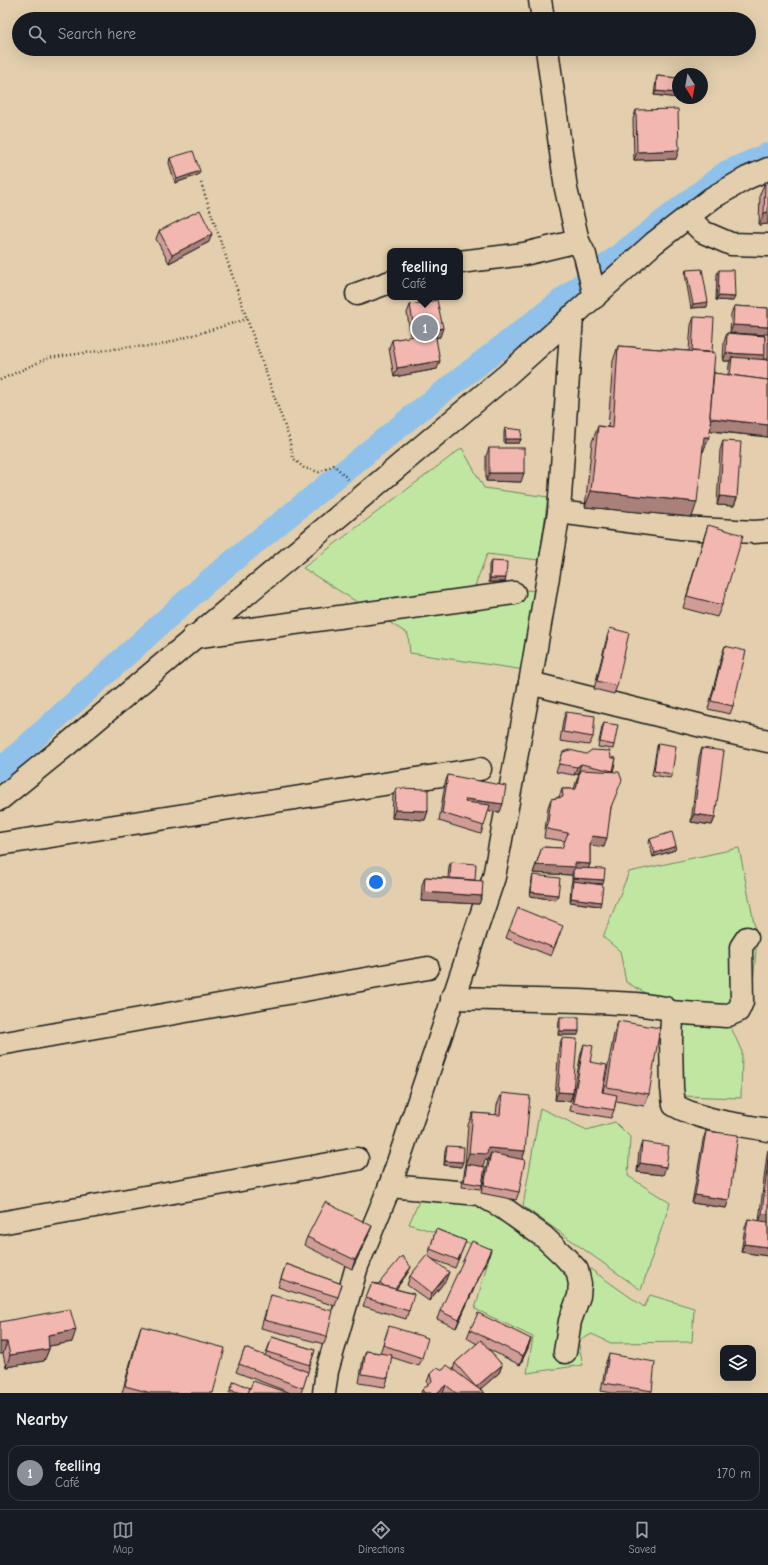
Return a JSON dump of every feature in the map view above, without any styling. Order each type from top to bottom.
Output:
[{"type":"street","points":[[540,0],[542,12]]},
{"type":"street","points":[[548,56],[566,189],[593,291]]},
{"type":"street","points":[[0,799],[75,738],[193,637],[494,385],[572,316],[593,291],[712,198],[747,178],[768,170]]},
{"type":"street","points":[[688,217],[703,232],[731,244],[768,245]]},
{"type":"street","points":[[463,262],[582,248]]},
{"type":"street","points":[[357,294],[387,283]]},
{"type":"street","points":[[324,1393],[327,1371],[357,1266],[390,1186],[452,998],[494,877],[530,683],[559,512],[572,316]]},
{"type":"street","points":[[559,512],[681,528],[754,532],[768,531]]},
{"type":"street","points":[[193,637],[514,593]]},
{"type":"street","points":[[530,683],[768,741]]},
{"type":"street","points":[[0,844],[480,769]]},
{"type":"street","points":[[670,1012],[726,1016],[738,1011],[742,1002],[741,947],[747,938]]},
{"type":"street","points":[[0,1044],[428,968]]},
{"type":"street","points":[[452,998],[580,1001],[636,1004],[665,1008],[670,1012],[672,1018],[672,1100],[674,1105],[685,1111],[703,1116],[768,1130]]},
{"type":"street","points":[[0,1222],[357,1160]]},
{"type":"street","points":[[390,1186],[479,1194],[499,1205],[544,1237],[563,1255],[577,1270],[580,1284],[579,1296],[570,1321],[565,1352]]},
{"type":"path","points":[[201,183],[289,438],[293,458],[304,468],[319,472],[334,465],[352,483]]},
{"type":"path","points":[[0,380],[48,358],[128,347],[157,346],[247,319]]},
{"type":"green space","points":[[462,448],[484,488],[548,497],[539,560],[487,554],[475,586],[538,591],[525,670],[410,653],[408,634],[303,568]]},
{"type":"green space","points":[[739,848],[757,938],[751,1008],[730,1025],[742,1052],[741,1098],[682,1096],[679,1012],[626,982],[620,951],[603,937],[629,872]]},
{"type":"green space","points":[[540,1108],[587,1130],[615,1122],[630,1137],[628,1176],[670,1203],[641,1290],[523,1206]]},
{"type":"green space","points":[[424,1190],[514,1215],[644,1307],[650,1295],[694,1308],[692,1342],[611,1343],[592,1334],[578,1341],[583,1365],[527,1373],[533,1337],[475,1309],[491,1250],[409,1224]]},
{"type":"building","points":[[657,76],[672,77],[672,92],[656,91]]},
{"type":"building","points":[[678,109],[679,150],[637,152],[636,110]]},
{"type":"building","points":[[193,151],[200,171],[177,179],[170,158]]},
{"type":"building","points":[[765,182],[768,182],[768,212],[764,213]]},
{"type":"building","points":[[200,210],[212,234],[172,255],[159,231]]},
{"type":"building","points":[[702,269],[708,302],[693,304],[686,270]]},
{"type":"building","points":[[719,270],[734,270],[735,297],[718,296]]},
{"type":"building","points":[[437,300],[443,328],[415,334],[410,305]]},
{"type":"building","points":[[734,306],[768,308],[768,327],[733,325]]},
{"type":"building","points":[[694,317],[714,318],[712,352],[692,351]]},
{"type":"building","points":[[435,332],[440,361],[397,368],[392,340]]},
{"type":"building","points":[[727,333],[765,336],[765,355],[726,353]]},
{"type":"building","points":[[764,334],[768,334],[768,359],[763,359],[765,355]]},
{"type":"building","points":[[618,346],[715,353],[710,415],[711,426],[709,437],[704,437],[697,502],[591,491],[598,426],[613,428]]},
{"type":"building","points":[[732,357],[768,360],[768,380],[730,375]]},
{"type":"building","points":[[714,373],[768,380],[768,425],[711,418]]},
{"type":"building","points":[[505,428],[522,430],[521,439],[506,439]]},
{"type":"building","points":[[723,441],[741,442],[737,498],[720,496]]},
{"type":"building","points":[[489,448],[524,448],[524,473],[489,473]]},
{"type":"building","points":[[708,525],[743,535],[722,605],[687,596]]},
{"type":"building","points":[[491,561],[507,562],[506,578],[490,578]]},
{"type":"building","points":[[610,628],[629,633],[617,686],[597,681]]},
{"type":"building","points":[[725,646],[746,651],[733,706],[711,701]]},
{"type":"building","points":[[566,712],[595,716],[593,737],[563,732]]},
{"type":"building","points":[[604,723],[618,725],[614,745],[600,742]]},
{"type":"building","points":[[658,743],[676,746],[672,774],[654,771]]},
{"type":"building","points":[[702,748],[724,751],[715,817],[694,814]]},
{"type":"building","points":[[570,750],[586,754],[592,750],[610,751],[611,758],[616,758],[613,771],[581,764],[577,767],[559,764],[563,752]]},
{"type":"building","points":[[580,770],[619,772],[622,780],[611,807],[607,838],[592,836],[590,845],[590,864],[575,863],[575,867],[536,865],[542,847],[562,848],[568,833],[547,829],[551,799],[563,797],[562,789],[576,789]]},
{"type":"building","points":[[448,775],[506,786],[503,804],[466,799],[465,802],[490,805],[484,826],[442,813]]},
{"type":"building","points":[[396,788],[428,789],[428,811],[395,810]]},
{"type":"building","points":[[672,832],[676,846],[655,853],[650,839]]},
{"type":"building","points":[[451,862],[476,864],[475,880],[450,878]]},
{"type":"building","points":[[575,868],[605,869],[604,880],[573,878],[573,871]]},
{"type":"building","points":[[533,875],[560,878],[558,895],[531,892]]},
{"type":"building","points":[[425,877],[483,881],[482,896],[424,892]]},
{"type":"building","points":[[573,881],[603,885],[601,902],[571,898]]},
{"type":"building","points":[[518,908],[563,926],[554,948],[509,930]]},
{"type":"building","points":[[560,1017],[579,1017],[579,1031],[560,1031]]},
{"type":"building","points":[[618,1021],[660,1028],[649,1094],[607,1087]]},
{"type":"building","points":[[562,1038],[577,1039],[573,1093],[558,1092]]},
{"type":"building","points":[[584,1044],[593,1046],[590,1062],[607,1065],[602,1092],[617,1095],[614,1110],[573,1103]]},
{"type":"building","points":[[502,1093],[530,1096],[525,1151],[488,1148],[487,1154],[469,1153],[473,1113],[500,1115]]},
{"type":"building","points":[[706,1131],[738,1135],[729,1200],[695,1195]]},
{"type":"building","points":[[642,1142],[669,1146],[666,1167],[640,1163]]},
{"type":"building","points":[[447,1146],[464,1147],[463,1162],[445,1161]]},
{"type":"building","points":[[491,1153],[525,1160],[519,1192],[484,1185]]},
{"type":"building","points":[[768,1160],[768,1214],[762,1214]]},
{"type":"building","points":[[467,1164],[485,1167],[482,1185],[464,1182]]},
{"type":"building","points":[[325,1202],[372,1226],[355,1260],[307,1237]]},
{"type":"building","points":[[748,1219],[768,1222],[768,1247],[744,1244]]},
{"type":"building","points":[[436,1229],[466,1241],[458,1260],[430,1249]]},
{"type":"building","points":[[472,1241],[491,1249],[459,1320],[440,1311]]},
{"type":"building","points":[[427,1255],[449,1272],[432,1293],[410,1276]]},
{"type":"building","points":[[402,1256],[411,1267],[395,1289],[384,1286],[380,1282]]},
{"type":"building","points":[[286,1264],[342,1284],[338,1297],[281,1279]]},
{"type":"building","points":[[372,1283],[414,1294],[409,1311],[366,1298]]},
{"type":"building","points":[[271,1295],[333,1311],[327,1336],[264,1320]]},
{"type":"building","points":[[70,1309],[76,1330],[48,1335],[49,1349],[10,1355],[7,1342],[0,1342],[0,1322]]},
{"type":"building","points":[[478,1313],[531,1339],[523,1356],[470,1330]]},
{"type":"building","points":[[141,1326],[225,1348],[213,1393],[151,1393],[125,1386]]},
{"type":"building","points":[[389,1326],[428,1338],[422,1358],[383,1345]]},
{"type":"building","points":[[272,1337],[315,1350],[310,1365],[267,1352]]},
{"type":"building","points":[[481,1340],[502,1365],[476,1387],[455,1363]]},
{"type":"building","points":[[245,1348],[308,1372],[303,1388],[239,1364]]},
{"type":"building","points":[[366,1351],[392,1355],[388,1378],[362,1374]]},
{"type":"building","points":[[609,1354],[655,1362],[652,1391],[604,1383]]},
{"type":"building","points":[[447,1365],[485,1393],[456,1393],[446,1385],[437,1393],[425,1393],[422,1390],[432,1381],[430,1374],[437,1367],[443,1370]]},
{"type":"building","points":[[234,1381],[250,1388],[248,1393],[230,1390]]},
{"type":"building","points":[[253,1381],[288,1393],[248,1393]]},
{"type":"waterway","points":[[0,770],[208,581],[415,414],[726,172],[768,154]]},
{"type":"place","name":"feelling","points":[[425,328]]}]
